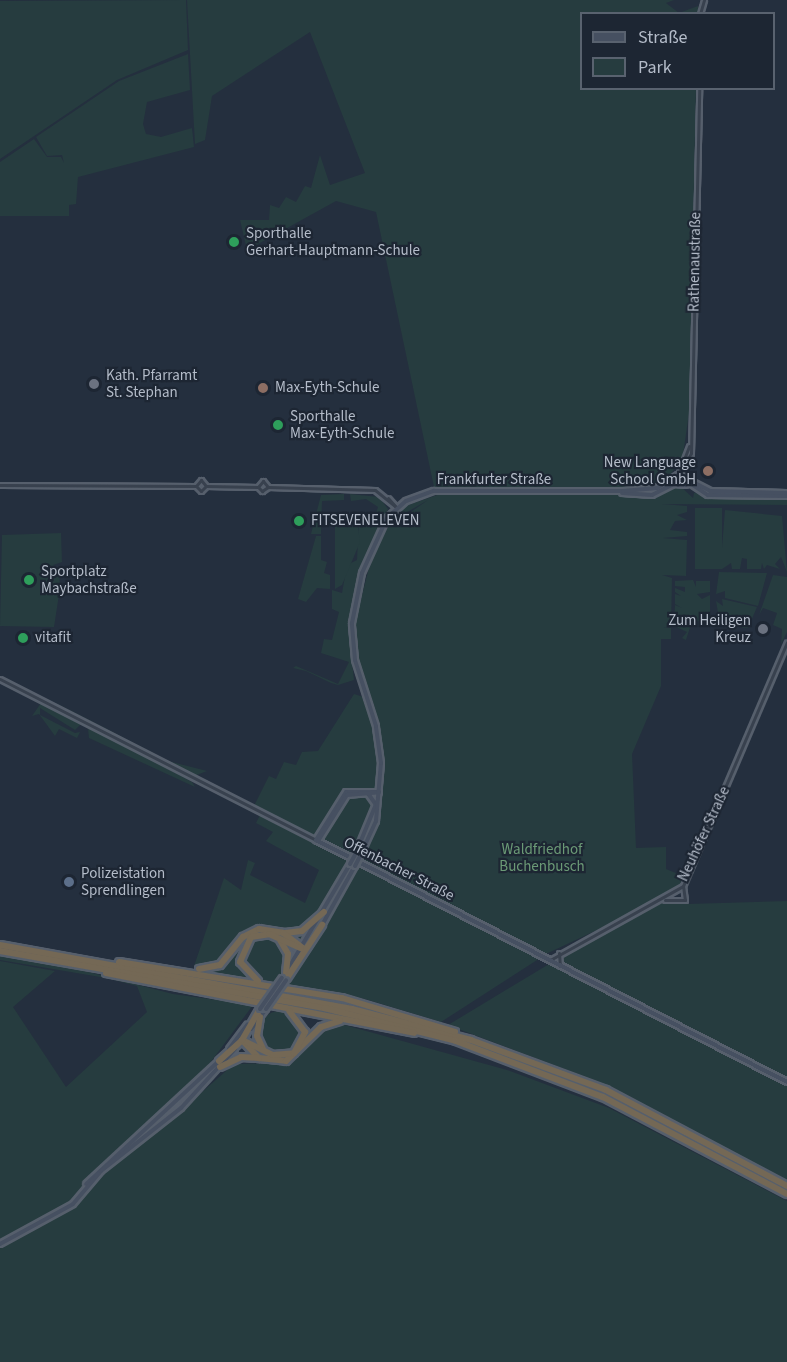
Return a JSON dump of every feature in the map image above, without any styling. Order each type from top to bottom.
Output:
[{"type":"highway","points":[[267,984],[243,969],[240,951],[258,934],[282,936],[303,931],[324,912]]},
{"type":"highway","points":[[285,977],[303,948],[322,925]]},
{"type":"highway","points":[[180,969],[218,966],[255,930],[282,936],[303,948]]},
{"type":"highway","points":[[282,936],[288,954],[285,977]]},
{"type":"highway","points":[[0,945],[352,1009],[471,1040],[606,1090],[787,1186]]},
{"type":"highway","points":[[0,951],[324,1008],[447,1039],[603,1097],[787,1194]]},
{"type":"highway","points":[[83,960],[180,969],[366,1004],[461,1034],[471,1040]]},
{"type":"highway","points":[[70,963],[277,1007],[447,1039]]},
{"type":"highway","points":[[242,1040],[263,1050],[288,1056],[304,1040],[300,1018],[277,1007]]},
{"type":"highway","points":[[261,1011],[257,1036],[263,1050]]},
{"type":"highway","points":[[220,1064],[242,1040],[261,1011]]},
{"type":"highway","points":[[220,1064],[241,1057],[289,1060],[325,1025],[363,1023]]},
{"type":"highway","points":[[242,1040],[260,1058]]},
{"type":"main road","points":[[680,476],[689,484],[711,496],[787,495]]},
{"type":"main road","name":"Frankfurter Straße","points":[[595,492],[657,488],[680,476]]},
{"type":"main road","points":[[674,484],[689,484]]},
{"type":"main road","name":"Frankfurter Straße","points":[[389,515],[406,501],[446,490],[652,495],[674,484]]},
{"type":"main road","points":[[357,856],[372,831],[381,778],[377,732],[357,670],[352,630],[362,573],[389,515]]},
{"type":"main road","points":[[316,840],[328,828],[344,798],[368,790],[381,778]]},
{"type":"main road","points":[[368,790],[376,806]]},
{"type":"main road","points":[[316,840],[343,795],[368,790],[379,792]]},
{"type":"main road","points":[[0,1244],[62,1211],[220,1064],[322,925],[357,856],[379,792]]},
{"type":"main road","points":[[328,828],[331,848]]},
{"type":"main road","name":"Offenbacher Straße","points":[[316,840],[787,1082]]},
{"type":"main road","points":[[303,948],[353,865]]},
{"type":"street","name":"Rathenaustraße","points":[[674,484],[687,468],[691,436],[699,90]]},
{"type":"street","name":"Rathenaustraße","points":[[680,476],[691,436]]},
{"type":"street","points":[[687,468],[689,484]]},
{"type":"street","points":[[196,486],[201,480],[206,486]]},
{"type":"street","points":[[258,487],[263,481],[268,487]]},
{"type":"street","points":[[0,485],[196,486],[201,490],[206,486],[258,487],[264,491],[268,487],[385,494],[397,508]]},
{"type":"street","points":[[392,501],[406,501]]},
{"type":"street","points":[[389,515],[392,501]]},
{"type":"street","name":"Neuhöfer Straße","points":[[550,960],[658,903],[683,886],[787,642]]},
{"type":"street","name":"Offenbacher Straße","points":[[0,679],[316,840]]},
{"type":"street","points":[[658,903],[686,898],[683,886]]},
{"type":"street","points":[[672,894],[673,901]]},
{"type":"street","points":[[559,954],[560,966]]},
{"type":"green space","points":[[186,0],[188,50],[117,80],[0,159],[0,1]]},
{"type":"green space","name":"Waldfriedhof Buchenbusch","points":[[187,0],[674,0],[666,3],[678,12],[580,12],[580,90],[696,90],[689,413],[683,455],[669,477],[648,486],[648,496],[679,485],[693,498],[694,493],[787,497],[787,505],[662,504],[687,506],[687,512],[677,515],[687,520],[675,521],[670,530],[687,532],[687,536],[663,538],[687,540],[686,576],[662,575],[672,578],[671,627],[663,628],[671,628],[671,639],[661,639],[661,686],[632,754],[636,848],[666,847],[666,869],[683,876],[680,884],[648,906],[548,953],[441,1022],[365,999],[257,979],[245,968],[242,947],[239,964],[251,979],[208,972],[227,961],[240,945],[216,964],[194,966],[224,878],[241,890],[248,860],[255,863],[250,875],[305,903],[319,870],[266,841],[273,832],[256,823],[262,811],[254,806],[269,776],[276,779],[284,762],[296,765],[302,752],[318,751],[354,694],[370,699],[358,666],[354,627],[374,548],[395,513],[405,516],[428,500],[402,515],[397,512],[402,507],[455,489],[434,487],[376,212],[336,201],[247,250],[240,220],[269,220],[270,205],[279,208],[286,197],[296,202],[305,186],[311,188],[320,155],[330,185],[365,173],[310,32],[212,96],[205,140],[195,144]]},
{"type":"green space","points":[[698,6],[698,12],[682,12]]},
{"type":"green space","points":[[188,54],[190,90],[147,102],[143,124],[146,134],[161,137],[192,128],[194,147],[78,177],[76,204],[69,205],[69,216],[0,216],[0,162],[34,139],[47,157],[61,157],[64,163],[62,155],[47,156],[36,137],[119,81]]},
{"type":"green space","points":[[344,494],[344,500],[322,501],[321,534],[311,534],[321,495]]},
{"type":"green space","points":[[350,494],[379,497],[388,509],[354,596],[349,634],[354,680],[338,685],[293,668],[296,666],[338,684],[349,662],[321,653],[324,639],[332,640],[339,612],[332,609],[332,590],[342,593],[347,565],[357,560],[359,518],[374,519],[378,507],[366,499],[351,501]]},
{"type":"green space","points":[[695,508],[722,508],[722,548],[725,510],[782,516],[787,572],[781,557],[775,564],[780,569],[767,565],[764,569],[762,563],[761,569],[747,569],[747,559],[742,558],[740,569],[732,569],[731,563],[722,569],[695,569]]},
{"type":"green space","points":[[335,518],[357,521],[360,542],[342,585],[335,589]]},
{"type":"green space","name":"Sportplatz Maybachstraße","points":[[61,533],[62,562],[53,565],[59,569],[60,588],[54,627],[0,626],[2,535]]},
{"type":"green space","points":[[316,536],[321,536],[321,560],[327,562],[324,573],[330,575],[330,589],[317,588],[306,602],[298,599]]},
{"type":"green space","points":[[719,572],[767,573],[758,606],[725,598],[725,591],[716,594]]},
{"type":"green space","points":[[773,575],[787,577],[787,632],[781,644],[782,629],[773,625],[777,613],[763,608],[759,615]]},
{"type":"green space","points":[[693,580],[696,587],[696,581],[710,581],[710,592],[697,594],[702,599],[710,595],[710,622],[708,626],[708,619],[701,623],[693,618],[686,640],[682,638],[687,632],[674,626],[683,623],[674,621],[675,605],[682,608],[675,604],[675,594],[681,596],[675,592],[675,588],[685,592],[685,587],[675,586],[675,581]]},
{"type":"green space","points":[[722,599],[757,607],[748,628],[742,628],[745,616],[743,620],[737,614],[733,624],[729,618],[719,618],[716,601],[723,606]]},
{"type":"green space","points":[[44,696],[168,761],[207,771],[194,776]]},
{"type":"green space","points":[[41,703],[82,723],[75,730],[40,708],[40,715],[75,733],[80,732],[77,738],[59,729],[55,736],[39,714],[32,716]]},
{"type":"green space","points":[[88,729],[95,729],[192,782],[195,787],[89,738]]},
{"type":"green space","points":[[689,897],[688,904],[787,901],[787,1180],[599,1082],[448,1025],[584,943],[664,901]]},
{"type":"green space","points":[[0,955],[81,970],[173,994],[253,1005],[193,1086],[201,1093],[234,1064],[292,1063],[319,1034],[341,1024],[507,1070],[609,1108],[787,1201],[787,1362],[0,1362],[0,961],[55,971],[13,1007],[66,1087],[147,1012],[137,986],[106,978],[0,960]]},
{"type":"green space","points":[[280,1011],[295,1017],[301,1032],[295,1047],[280,1053],[265,1047],[259,1032],[265,1017]]},
{"type":"place","name":"Sporthalle Gerhart-Hauptmann-Schule","points":[[234,242]]},
{"type":"place","name":"Kath. Pfarramt St. Stephan","points":[[94,384]]},
{"type":"place","name":"Max-Eyth-Schule","points":[[263,388]]},
{"type":"place","name":"Sporthalle Max-Eyth-Schule","points":[[278,425]]},
{"type":"place","name":"New Language School GmbH","points":[[708,471]]},
{"type":"place","name":"FITSEVENELEVEN","points":[[299,521]]},
{"type":"place","name":"Sportplatz Maybachstraße","points":[[29,580]]},
{"type":"place","name":"Zum Heiligen Kreuz","points":[[763,629]]},
{"type":"place","name":"vitafit","points":[[23,638]]},
{"type":"place","name":"Polizeistation Sprendlingen","points":[[69,882]]}]
